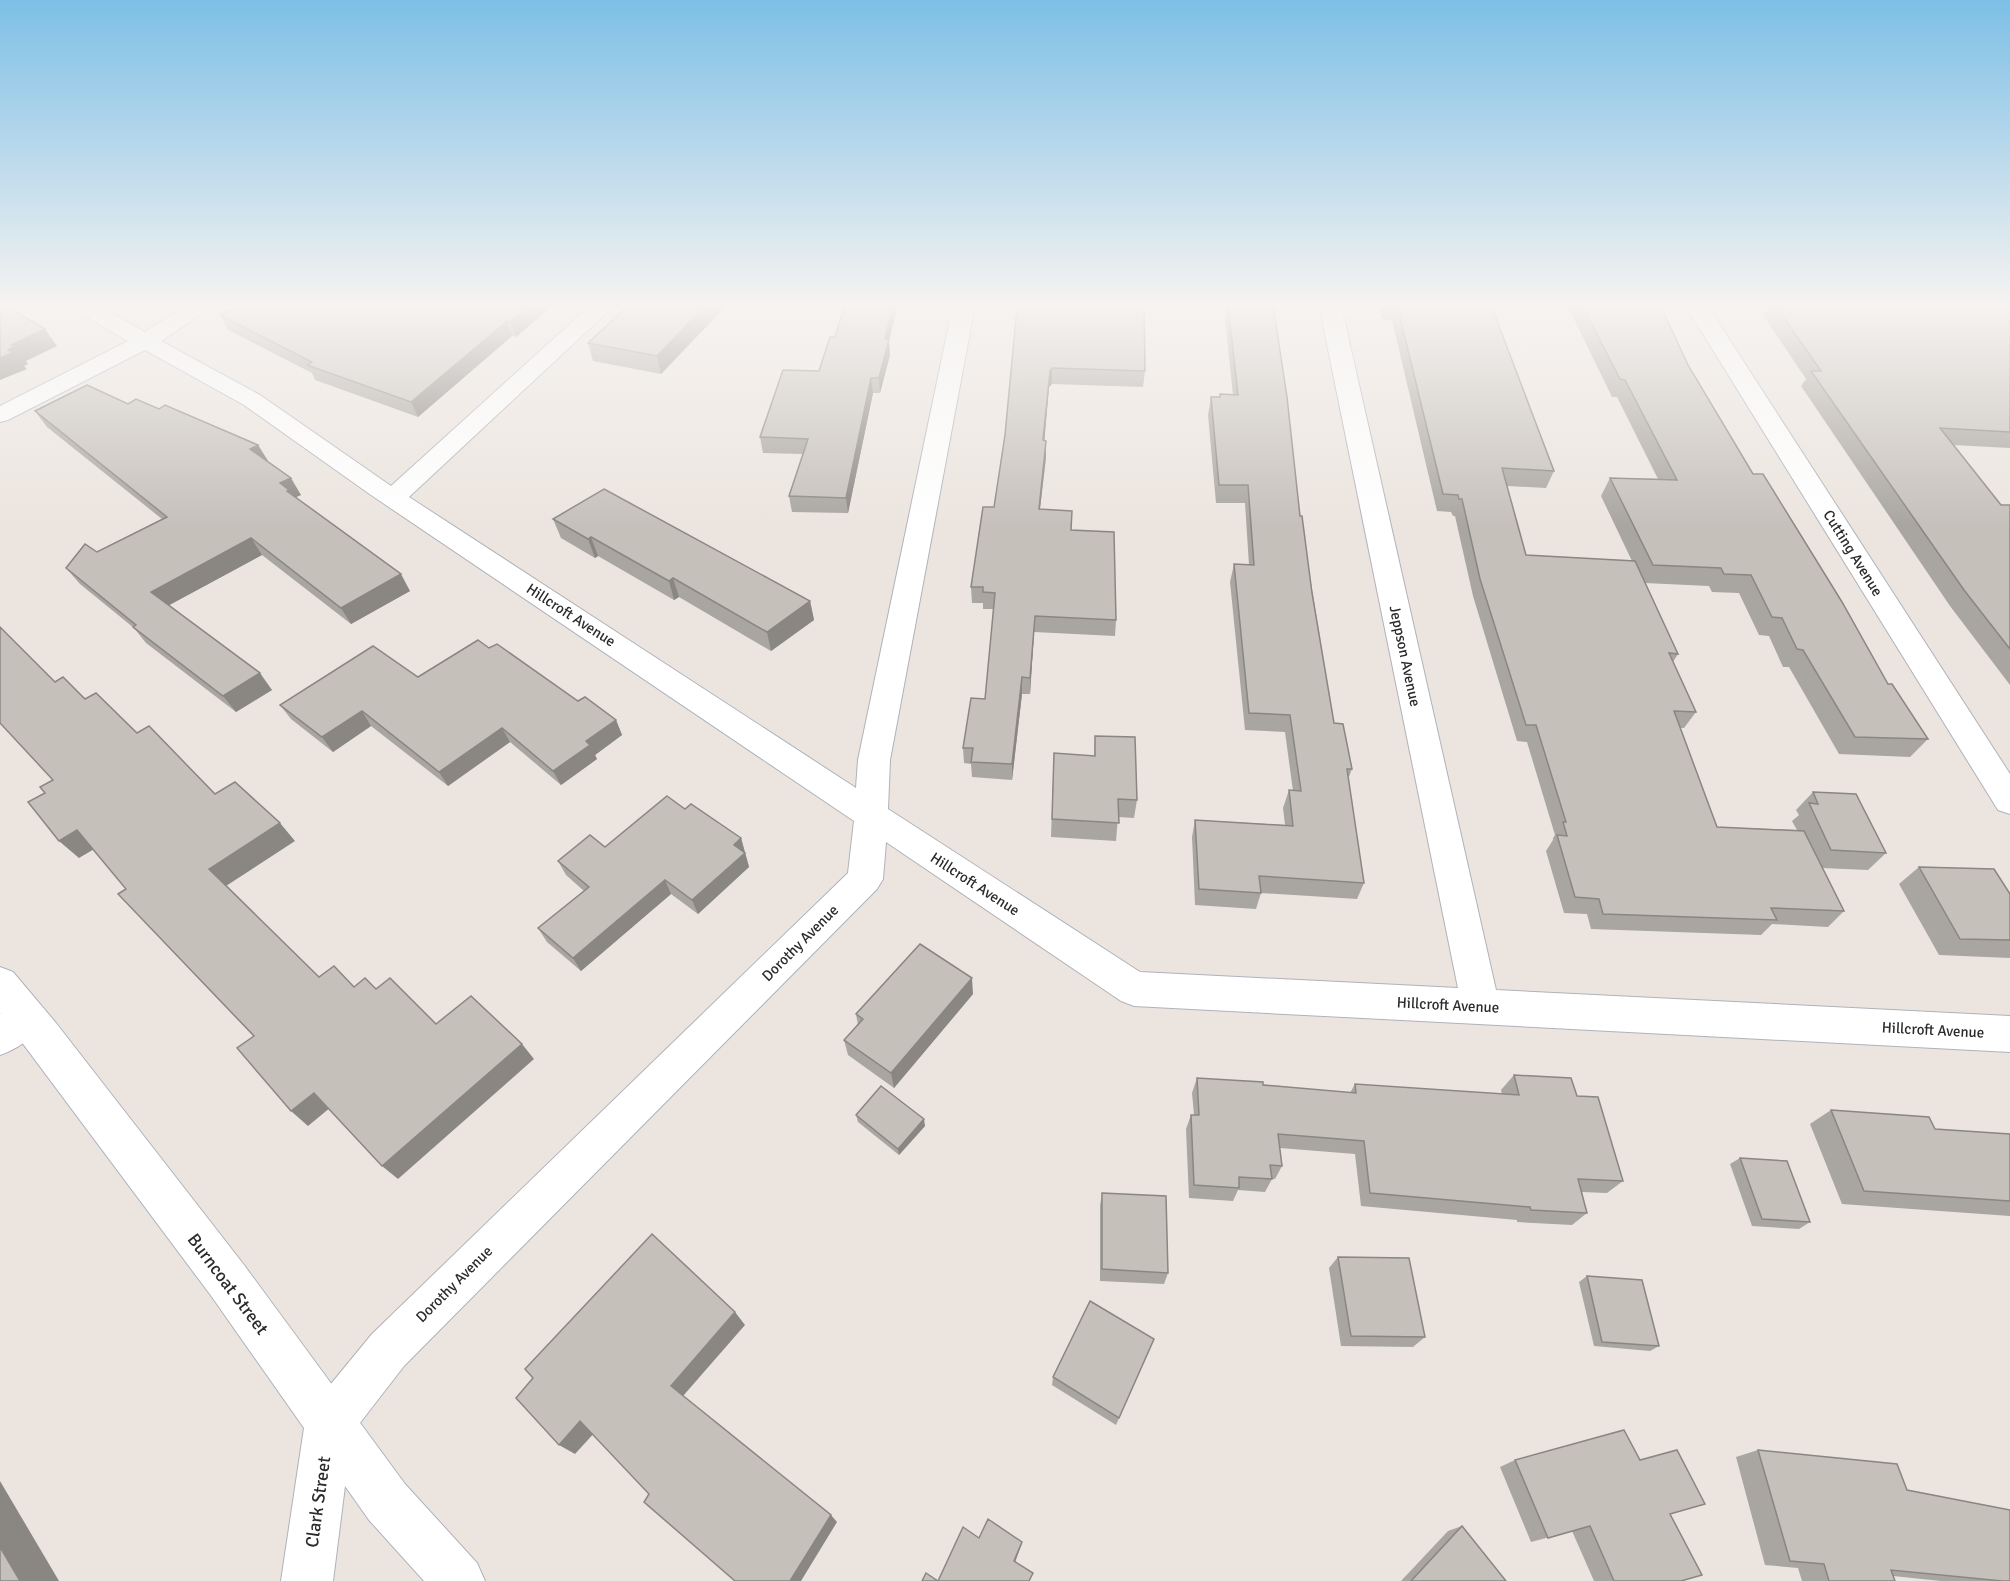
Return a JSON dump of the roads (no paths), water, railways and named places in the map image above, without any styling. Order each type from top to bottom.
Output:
[{"type":"street","points":[[0,415],[71,379]]},
{"type":"street","name":"Hillcroft Avenue","points":[[214,379],[252,400],[393,498],[723,714],[871,816],[1134,989],[2010,1034]]},
{"type":"street","points":[[393,498],[523,379]]},
{"type":"street","name":"Dorothy Avenue","points":[[329,1424],[388,1350],[864,879],[874,760],[949,379]]},
{"type":"street","name":"Jeppson Avenue","points":[[1346,379],[1481,1007]]},
{"type":"street","name":"Cutting Avenue","points":[[1743,379],[2010,801]]},
{"type":"street","name":"Burncoat Street","points":[[9,1013],[228,1281],[387,1502],[459,1581]]},
{"type":"street","name":"Clark Street","points":[[307,1581],[329,1424]]}]
